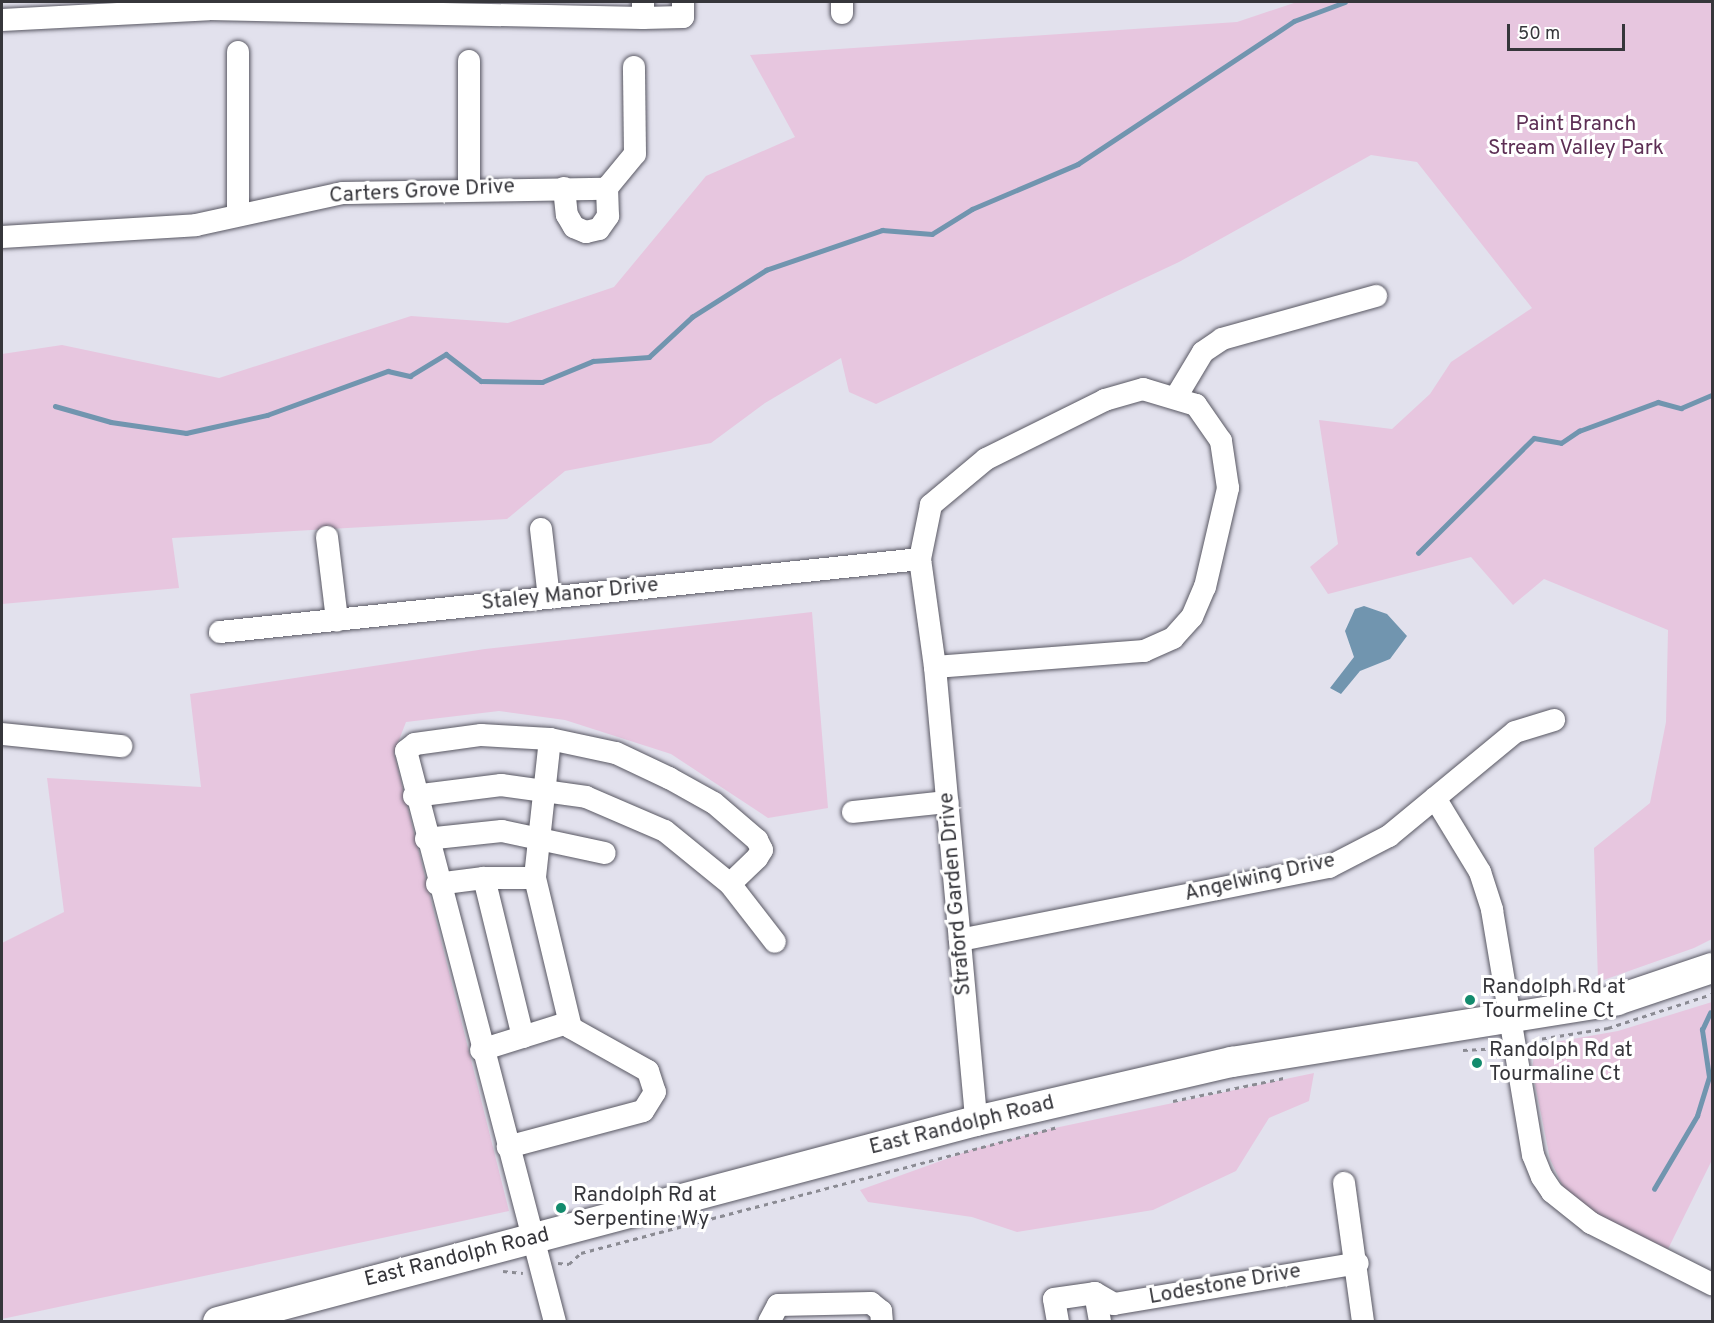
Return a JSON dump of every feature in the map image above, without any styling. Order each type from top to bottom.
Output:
[{"type":"main road","name":"East Randolph Road","points":[[218,1322],[976,1121],[1232,1062],[1512,1031],[1617,1000],[1713,968]]},
{"type":"street","points":[[2,20],[209,5],[643,10],[683,17],[683,2]]},
{"type":"street","points":[[238,52],[238,212]]},
{"type":"street","points":[[469,61],[469,187]]},
{"type":"street","points":[[564,188],[567,215],[574,227],[586,232],[599,229],[608,216],[607,187],[635,154],[634,67]]},
{"type":"street","name":"Carters Grove Drive","points":[[2,237],[196,225],[238,212],[343,193],[469,187],[607,187]]},
{"type":"street","points":[[1176,397],[1203,352],[1222,339],[1376,296]]},
{"type":"street","name":"Straford Garden Drive","points":[[936,667],[1144,651],[1173,638],[1192,617],[1228,488],[1221,441],[1196,405],[1176,397],[1143,389],[1105,400],[986,459],[931,505],[920,559],[936,667],[976,1121]]},
{"type":"street","points":[[541,530],[549,597]]},
{"type":"street","points":[[327,537],[338,620]]},
{"type":"street","name":"Staley Manor Drive","points":[[220,632],[920,559]]},
{"type":"street","name":"Angelwing Drive","points":[[960,940],[1329,867],[1389,836],[1515,732],[1554,720]]},
{"type":"street","points":[[2,734],[122,746]]},
{"type":"street","points":[[555,1322],[405,759],[415,744],[481,735],[550,739],[616,753],[714,803],[762,850],[730,884]]},
{"type":"street","points":[[550,739],[537,834],[535,878],[571,1028]]},
{"type":"street","points":[[414,796],[501,785],[543,790],[626,810],[664,831],[730,884],[775,942]]},
{"type":"street","points":[[1435,798],[1480,872],[1512,1031],[1533,1155],[1552,1192],[1592,1223],[1713,1284]]},
{"type":"street","points":[[853,812],[947,801]]},
{"type":"street","points":[[426,839],[469,831],[537,834],[605,853]]},
{"type":"street","points":[[437,884],[484,878],[535,878]]},
{"type":"street","points":[[484,878],[524,1037]]},
{"type":"street","points":[[481,1050],[564,1024],[648,1071],[655,1092],[643,1111],[508,1147]]},
{"type":"street","points":[[1344,1183],[1358,1263],[1363,1322]]},
{"type":"street","name":"Lodestone Drive","points":[[1058,1322],[1054,1299],[1095,1293],[1114,1304],[1358,1263]]},
{"type":"street","points":[[1095,1293],[1100,1322]]},
{"type":"street","points":[[769,1322],[778,1305],[871,1303],[881,1311],[882,1322]]},
{"type":"path","points":[[1453,1051],[1512,1031],[1608,1028],[1713,994]]},
{"type":"path","points":[[1168,1102],[1292,1077]]},
{"type":"path","points":[[497,1271],[520,1274],[540,1268],[569,1264],[580,1252],[1061,1126]]},
{"type":"green space","name":"Paint Branch Stream Valley Park","points":[[1297,2],[1712,2],[1712,939],[1694,948],[1598,982],[1594,848],[1650,803],[1666,722],[1668,630],[1544,579],[1513,605],[1471,557],[1328,594],[1310,567],[1338,544],[1319,420],[1392,429],[1430,394],[1451,362],[1532,308],[1417,162],[1371,155],[1179,262],[876,404],[849,392],[841,358],[765,403],[711,443],[565,471],[507,519],[172,538],[179,588],[2,604],[2,354],[62,345],[219,378],[411,316],[508,323],[614,287],[706,176],[795,137],[750,55],[1237,22]]},
{"type":"green space","points":[[812,612],[828,808],[768,818],[671,754],[565,720],[499,711],[406,722],[394,753],[509,1211],[2,1319],[2,943],[64,912],[47,778],[201,787],[190,694],[485,649]]},
{"type":"green space","points":[[1712,1002],[1712,1160],[1668,1249],[1592,1213],[1564,1189],[1550,1159],[1532,1069],[1534,1056],[1544,1044],[1618,1031]]},
{"type":"green space","points":[[1314,1073],[1309,1101],[1269,1118],[1236,1171],[1153,1210],[1017,1232],[972,1217],[868,1202],[860,1190],[974,1149],[1050,1129]]},
{"type":"water","points":[[1364,606],[1387,614],[1407,636],[1390,659],[1360,671],[1341,694],[1330,688],[1354,657],[1345,631],[1355,609]]},
{"type":"waterway","points":[[55,406],[111,422],[186,433],[267,415],[388,371],[410,376],[446,354],[481,381],[542,382],[593,361],[649,357],[692,317],[766,270],[882,230],[932,234],[972,209],[1078,164],[1294,21],[1345,2]]},
{"type":"waterway","points":[[1418,553],[1534,438],[1561,443],[1579,431],[1658,402],[1681,408],[1712,395]]},
{"type":"waterway","points":[[1654,1189],[1697,1116],[1709,1077],[1702,1030],[1710,1013]]},
{"type":"place","name":"Randolph Rd at Tourmeline Ct","points":[[1470,1000]]},
{"type":"place","name":"Randolph Rd at Tourmaline Ct","points":[[1477,1063]]},
{"type":"place","name":"Randolph Rd at Serpentine Wy","points":[[561,1208]]}]
